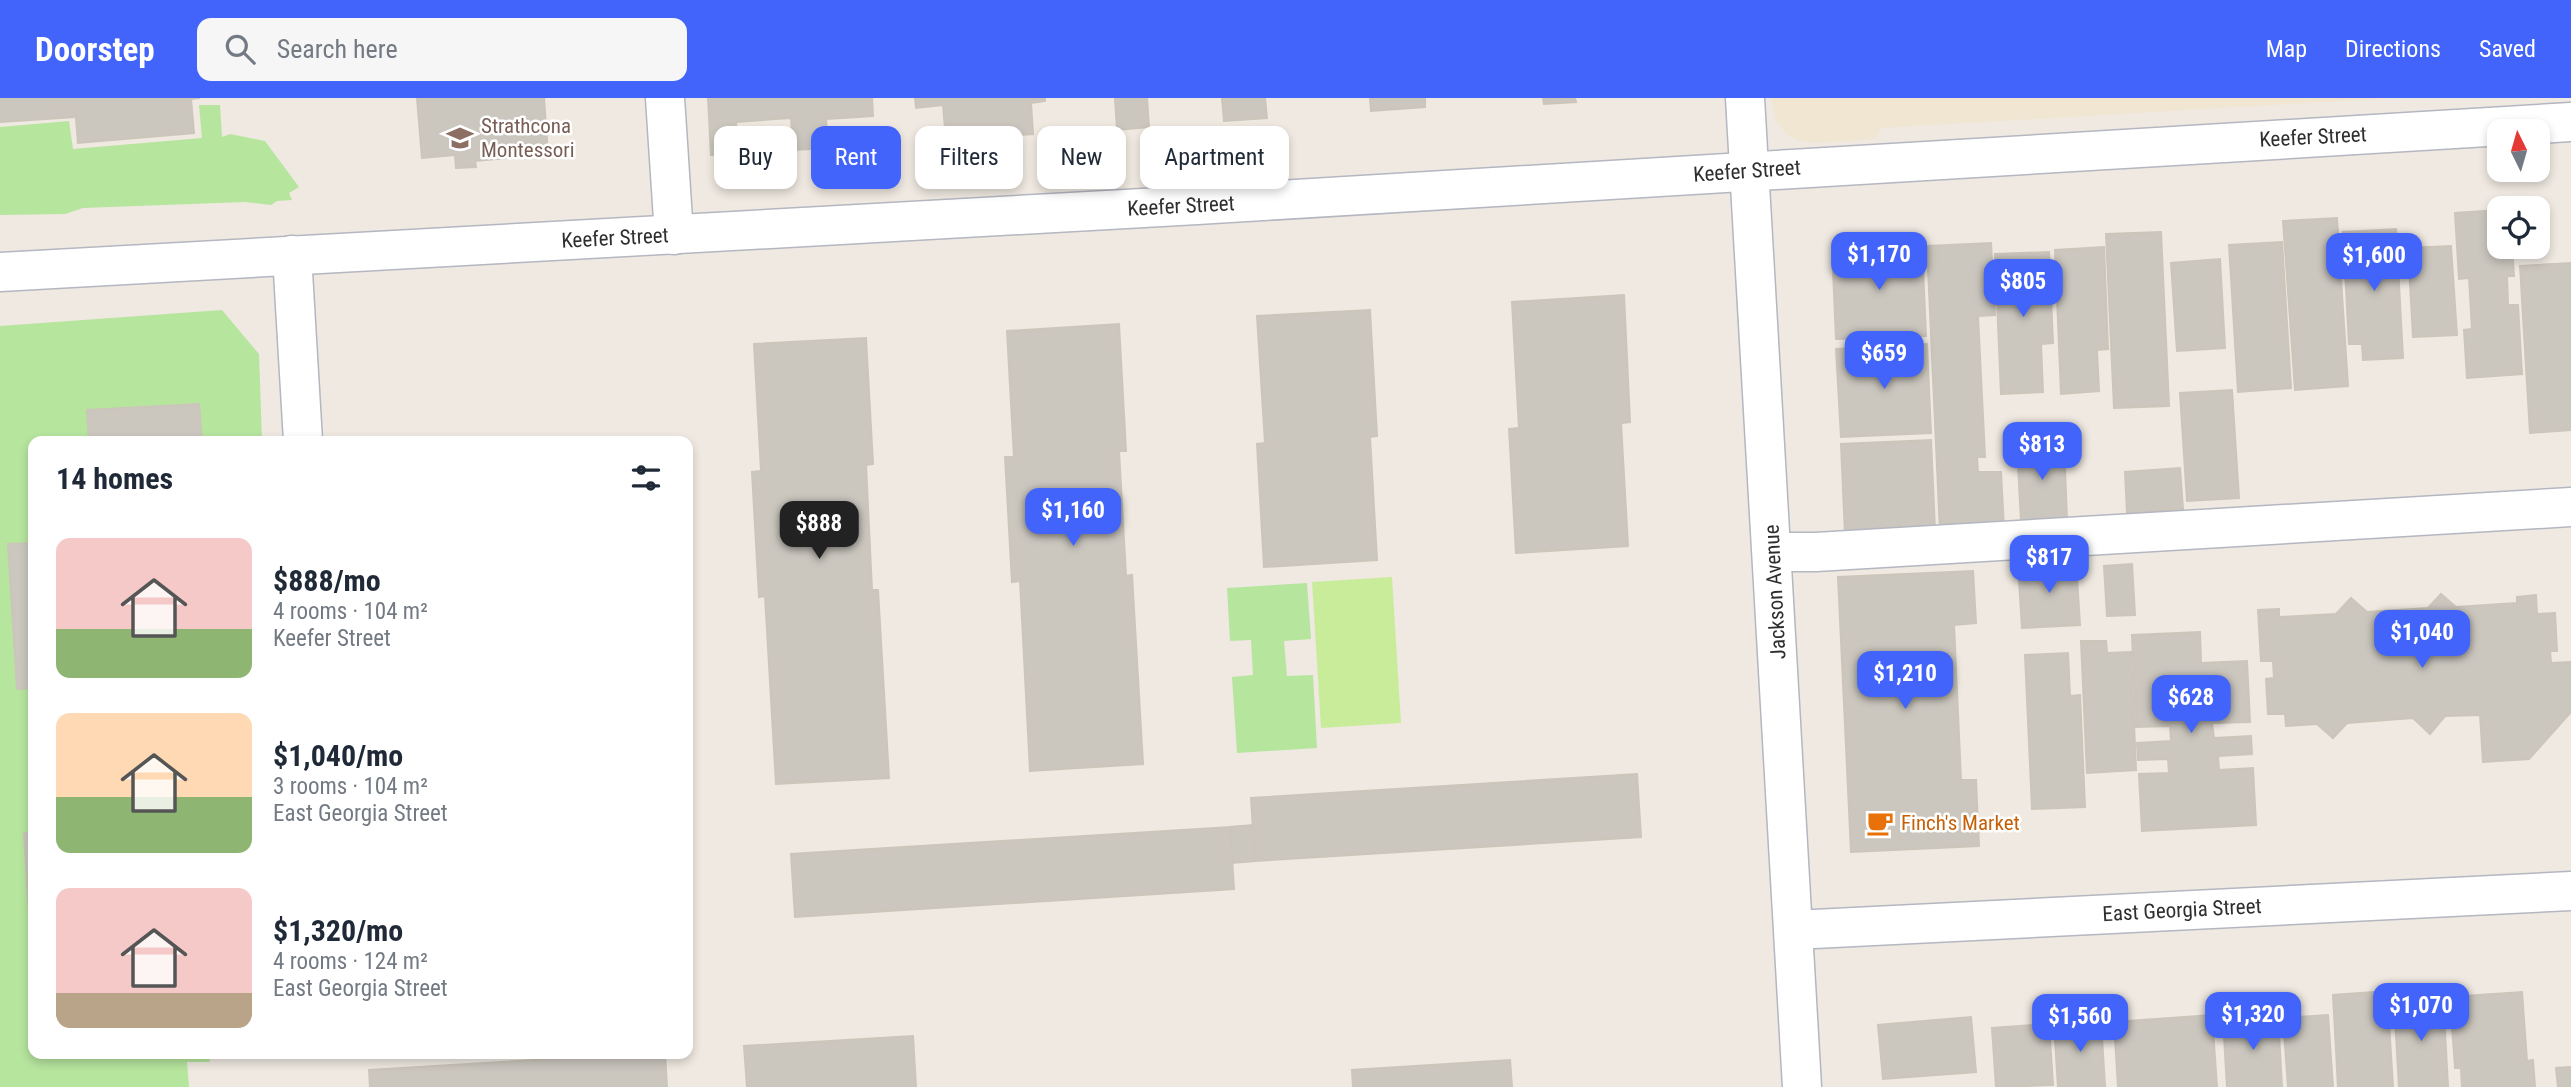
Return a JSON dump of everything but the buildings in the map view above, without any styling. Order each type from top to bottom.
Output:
[{"type":"street","points":[[665,98],[674,235]]},
{"type":"street","name":"Jackson Avenue","points":[[1745,98],[1802,1087]]},
{"type":"street","name":"Keefer Street","points":[[0,272],[674,235],[2571,122]]},
{"type":"street","points":[[292,256],[303,436]]},
{"type":"street","points":[[1773,552],[1830,551],[2571,507]]},
{"type":"street","name":"East Georgia Street","points":[[1794,930],[2571,891]]},
{"type":"shaded area","points":[[1771,98],[2392,98],[1881,128],[1876,139],[1813,143],[1799,141],[1787,134],[1776,121]]},
{"type":"green space","points":[[199,105],[220,105],[222,137],[230,134],[265,141],[299,187],[289,193],[292,200],[277,201],[271,205],[245,202],[83,208],[65,214],[0,215],[0,127],[69,121],[73,149],[202,138]]},
{"type":"green space","points":[[222,310],[259,354],[262,436],[28,436],[28,1059],[210,1059],[209,1062],[187,1062],[189,1087],[0,1087],[0,326]]},
{"type":"green space","points":[[1392,577],[1401,723],[1321,728],[1312,582]]},
{"type":"green space","points":[[1307,583],[1311,639],[1284,641],[1287,676],[1313,675],[1317,748],[1237,753],[1232,677],[1253,675],[1251,640],[1230,641],[1227,588]]},
{"type":"place","name":"Strathcona Montessori","points":[[460,138]]},
{"type":"place","name":"Finch's Market","points":[[1880,823]]}]
